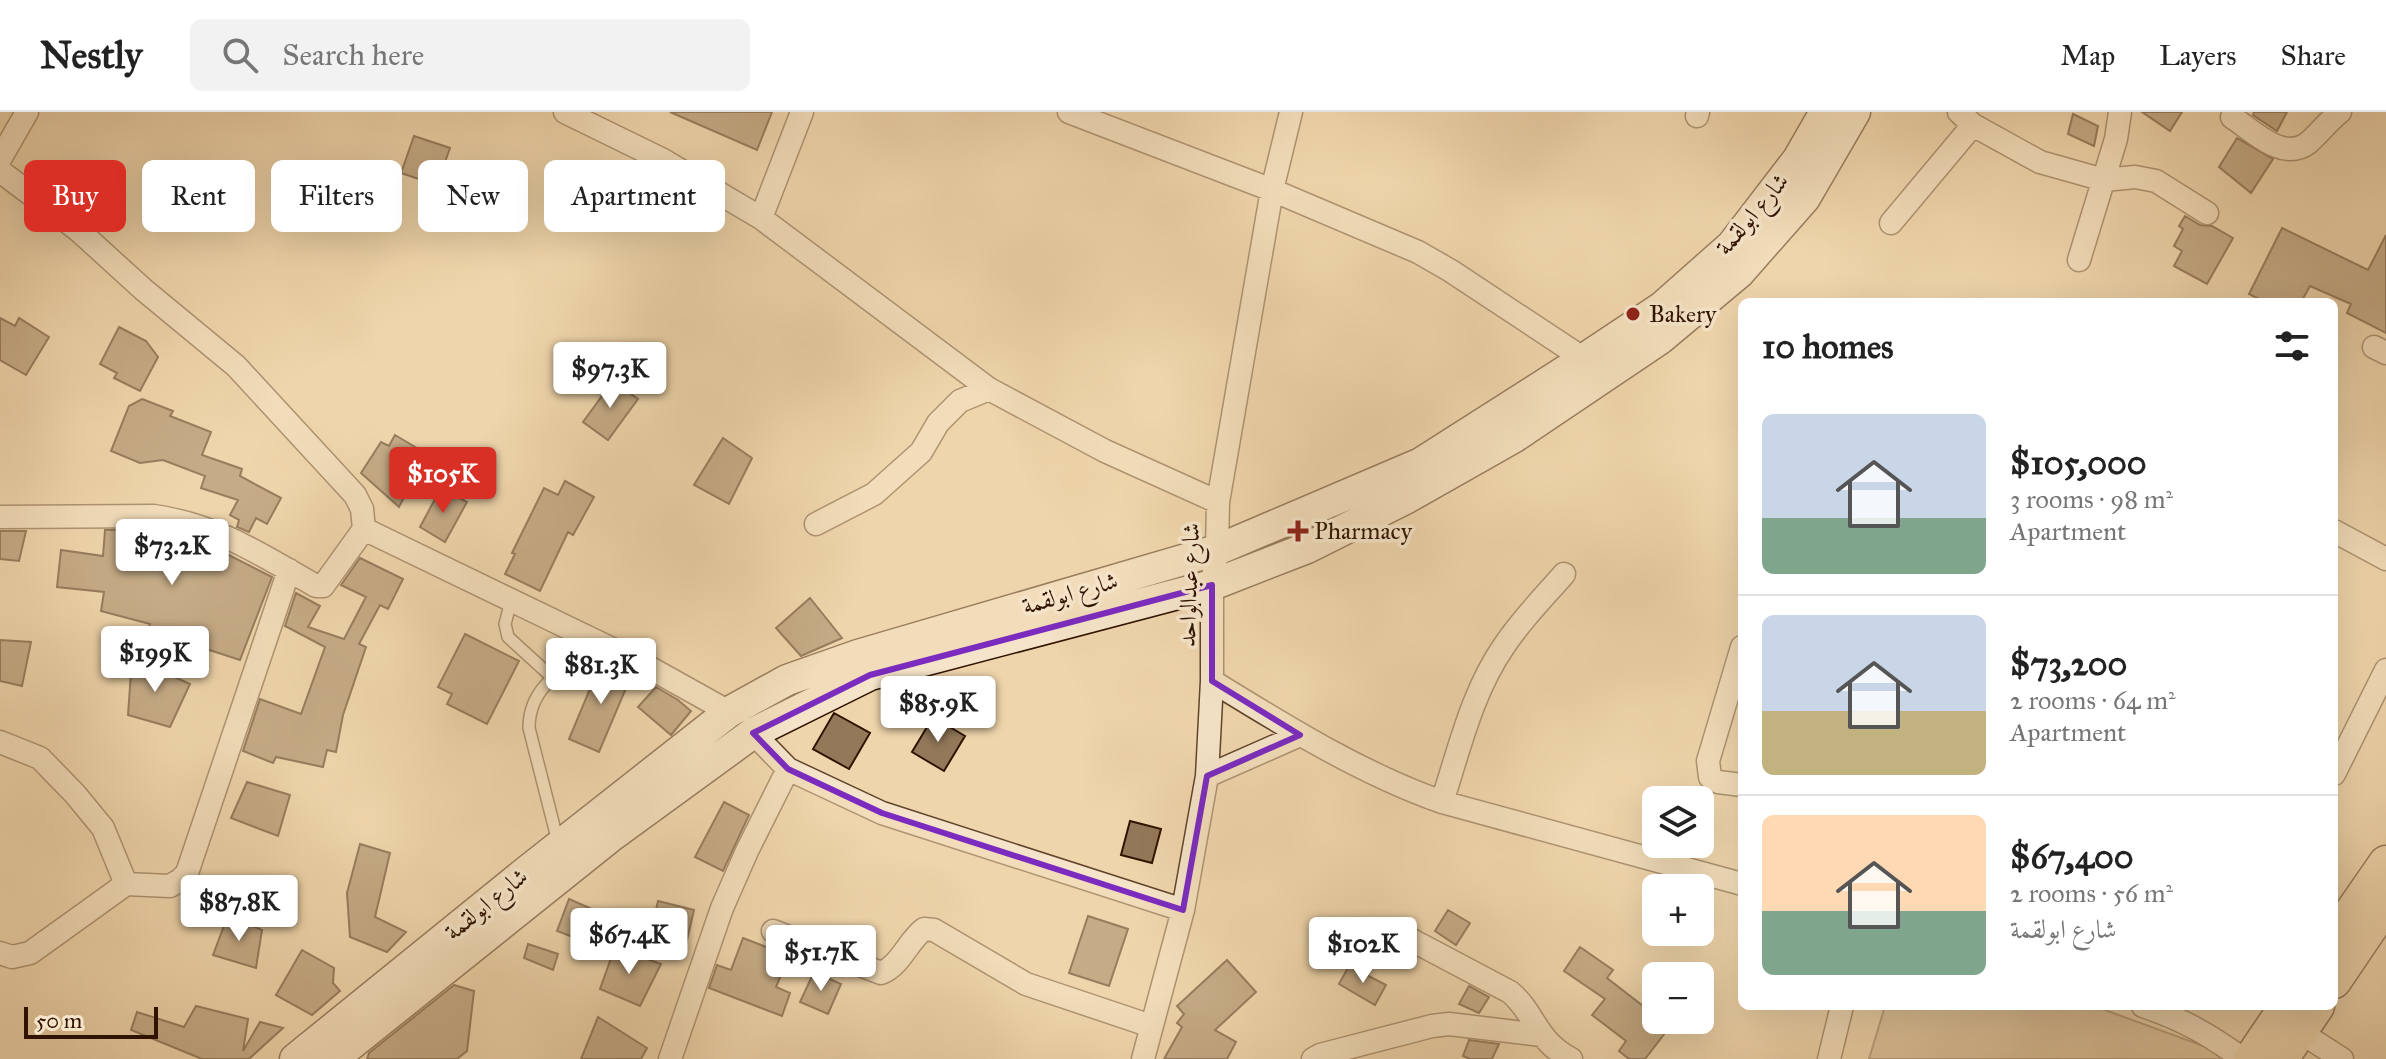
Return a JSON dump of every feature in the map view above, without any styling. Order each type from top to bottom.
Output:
[{"type":"main road","points":[[2338,932],[2386,863]]},
{"type":"main road","points":[[2338,975],[2386,904]]},
{"type":"main road","points":[[2251,1059],[2291,1020]]},
{"type":"street","points":[[0,159],[27,112]]},
{"type":"street","points":[[565,112],[663,160],[761,218],[989,389],[1105,451],[1218,502]]},
{"type":"street","points":[[761,218],[802,112]]},
{"type":"street","name":"شارع عبدالواحد","points":[[1143,1059],[1183,910],[1207,776],[1212,681],[1212,585],[1217,550],[1218,502],[1272,190],[1291,112]]},
{"type":"street","name":"شارع ابولقمة","points":[[295,1059],[729,712],[787,680],[858,655],[1217,550],[1421,463],[1662,307],[1732,245],[1798,159],[1825,112]]},
{"type":"street","name":"شارع ابولقمة","points":[[333,1059],[609,838],[753,733],[870,675],[1212,585],[1307,548],[1407,498],[1513,438],[1660,339],[1739,273],[1805,198],[1855,112]]},
{"type":"street","points":[[2079,260],[2116,139],[2120,112]]},
{"type":"street","points":[[2232,117],[2284,150],[2296,151],[2340,112]]},
{"type":"street","points":[[1076,113],[1272,190],[1418,252],[1584,359]]},
{"type":"street","points":[[1891,223],[1966,118],[2040,162],[2104,180],[2135,177],[2156,181],[2207,213]]},
{"type":"street","points":[[0,171],[78,230],[144,290],[236,366],[355,495],[362,509],[364,529],[323,586],[316,586],[229,536],[174,519],[154,516],[0,517]]},
{"type":"street","points":[[816,524],[874,494],[921,452],[938,423],[960,401],[989,389]]},
{"type":"street","points":[[364,529],[643,664],[729,712]]},
{"type":"street","points":[[2338,533],[2386,559]]},
{"type":"street","points":[[0,953],[12,957],[30,953],[126,884],[170,886],[187,873],[289,570]]},
{"type":"street","points":[[1442,802],[1477,696],[1490,671],[1504,646],[1564,574]]},
{"type":"street","points":[[1738,660],[1708,761],[1710,777],[1718,782],[1738,784]]},
{"type":"street","points":[[2342,741],[2386,670]]},
{"type":"street","points":[[1212,681],[1300,735],[1410,791],[1738,883]]},
{"type":"street","points":[[753,733],[788,769],[882,813],[1183,910]]},
{"type":"street","points":[[1207,776],[1300,735]]},
{"type":"street","points":[[0,742],[40,758],[75,794],[103,828],[126,884]]},
{"type":"street","points":[[670,1059],[722,908],[788,769]]},
{"type":"street","points":[[773,931],[881,973],[889,970],[917,934],[924,929],[934,930],[1026,984],[1151,1026]]},
{"type":"street","points":[[1406,937],[1510,992],[1541,1035],[1558,1052],[1571,1059]]},
{"type":"street","points":[[1829,1059],[1841,1010]]},
{"type":"street","points":[[2155,1010],[2181,1019],[2243,1059]]},
{"type":"street","points":[[2291,1020],[2342,1059]]},
{"type":"street","points":[[1313,1059],[1449,1024],[1541,1035]]},
{"type":"lane","points":[[511,601],[505,624],[508,637],[553,678]]},
{"type":"lane","points":[[559,846],[529,728],[529,712],[536,695],[553,678],[602,644]]},
{"type":"highlighted area","points":[[1212,585],[1212,681],[1300,735],[1207,776],[1183,910],[882,813],[788,769],[753,733],[870,675]]},
{"type":"shaded area","points":[[1884,1010],[2105,1010],[2228,1055],[2299,1059],[1869,1059]]},
{"type":"building","points":[[670,112],[772,112],[757,150]]},
{"type":"building","points":[[2142,112],[2182,112],[2170,131]]},
{"type":"building","points":[[2254,112],[2287,112],[2277,131],[2253,115]]},
{"type":"building","points":[[2073,114],[2098,126],[2094,146],[2068,134]]},
{"type":"building","points":[[414,136],[450,148],[446,160],[418,160],[418,179],[402,173]]},
{"type":"building","points":[[2237,138],[2273,159],[2251,193],[2219,167]]},
{"type":"building","points":[[2185,216],[2233,238],[2207,284],[2174,266],[2182,251],[2174,246],[2183,229],[2179,226]]},
{"type":"building","points":[[2282,228],[2368,270],[2386,235],[2386,333],[2347,313],[2351,304],[2310,286],[2303,298],[2257,298],[2249,294]]},
{"type":"building","points":[[0,318],[15,326],[19,318],[49,337],[26,375],[0,360]]},
{"type":"building","points":[[119,327],[146,341],[158,357],[140,391],[114,378],[117,373],[100,364]]},
{"type":"building","points":[[613,381],[638,399],[608,440],[583,422]]},
{"type":"building","points":[[142,399],[173,411],[170,416],[211,432],[202,455],[242,469],[240,476],[281,498],[267,524],[256,518],[249,532],[237,527],[239,520],[230,515],[238,500],[201,488],[205,476],[163,460],[140,463],[111,451],[129,406]]},
{"type":"building","points":[[395,435],[427,454],[399,507],[361,473],[381,442],[389,446]]},
{"type":"building","points":[[723,438],[752,458],[729,504],[694,485]]},
{"type":"building","points":[[565,481],[594,497],[573,535],[568,532],[540,591],[505,574],[544,488],[558,495]]},
{"type":"building","points":[[441,488],[467,502],[445,542],[420,527]]},
{"type":"building","points":[[105,530],[153,530],[174,534],[213,547],[272,577],[240,660],[148,630],[150,624],[101,611],[104,592],[57,587],[61,550],[103,556]]},
{"type":"building","points":[[0,531],[26,531],[19,561],[0,559]]},
{"type":"building","points":[[360,558],[403,579],[388,609],[380,605],[359,644],[366,647],[343,715],[336,752],[327,750],[323,767],[276,757],[273,763],[243,751],[260,699],[301,714],[325,647],[285,626],[296,593],[320,606],[308,627],[344,639],[366,597],[341,585]]},
{"type":"building","points":[[810,598],[842,638],[801,656],[776,628]]},
{"type":"building","points":[[465,634],[519,661],[487,724],[447,704],[452,694],[438,687]]},
{"type":"building","points":[[0,640],[31,642],[22,686],[0,681]]},
{"type":"building","points":[[132,658],[190,684],[170,727],[128,715]]},
{"type":"building","points":[[602,660],[632,674],[599,752],[569,739]]},
{"type":"building","points":[[656,687],[691,711],[671,735],[638,707]]},
{"type":"building","points":[[834,713],[870,733],[849,769],[813,749]]},
{"type":"building","points":[[933,717],[965,736],[944,771],[912,752]]},
{"type":"building","points":[[247,782],[290,795],[278,836],[231,818]]},
{"type":"building","points":[[724,802],[749,815],[723,871],[695,857]]},
{"type":"building","points":[[1130,821],[1161,829],[1152,863],[1121,855]]},
{"type":"building","points":[[360,844],[390,853],[375,917],[406,932],[387,952],[350,937],[347,893]]},
{"type":"building","points":[[569,899],[592,909],[583,941],[557,931]]},
{"type":"building","points":[[658,901],[694,910],[686,944],[650,936]]},
{"type":"building","points":[[1448,910],[1470,923],[1456,945],[1435,931]]},
{"type":"building","points":[[228,915],[262,930],[256,968],[213,955]]},
{"type":"building","points":[[1088,916],[1128,929],[1109,986],[1069,973]]},
{"type":"building","points":[[743,938],[779,952],[775,964],[784,968],[776,987],[790,993],[782,1016],[709,988],[717,965],[731,970]]},
{"type":"building","points":[[528,944],[558,954],[553,970],[524,958]]},
{"type":"building","points":[[615,947],[661,964],[640,1006],[600,989]]},
{"type":"building","points":[[1580,947],[1613,970],[1607,978],[1642,1005],[1642,1034],[1664,1034],[1645,1059],[1629,1059],[1619,1051],[1626,1041],[1592,1015],[1605,999],[1564,971]]},
{"type":"building","points":[[302,950],[334,968],[333,983],[340,991],[312,1015],[276,995]]},
{"type":"building","points":[[1227,960],[1256,992],[1215,1030],[1236,1042],[1227,1059],[1164,1059],[1182,1027],[1177,1023],[1184,1014],[1177,1006]]},
{"type":"building","points":[[1349,966],[1386,985],[1375,1005],[1339,984]]},
{"type":"building","points":[[814,972],[841,984],[828,1014],[800,1002]]},
{"type":"building","points":[[454,985],[474,991],[467,1051],[457,1059],[367,1059],[369,1053]]},
{"type":"building","points":[[1469,986],[1489,997],[1479,1013],[1459,1004]]},
{"type":"building","points":[[196,1006],[248,1019],[243,1051],[260,1022],[283,1028],[249,1059],[202,1059],[131,1030],[137,1012],[184,1027]]},
{"type":"building","points":[[598,1017],[647,1048],[641,1059],[581,1059]]},
{"type":"building","points":[[1469,1040],[1499,1044],[1492,1059],[1470,1059],[1463,1056]]},
{"type":"place","name":"Bakery","points":[[1633,314]]},
{"type":"place","name":"Pharmacy","points":[[1298,531]]}]
